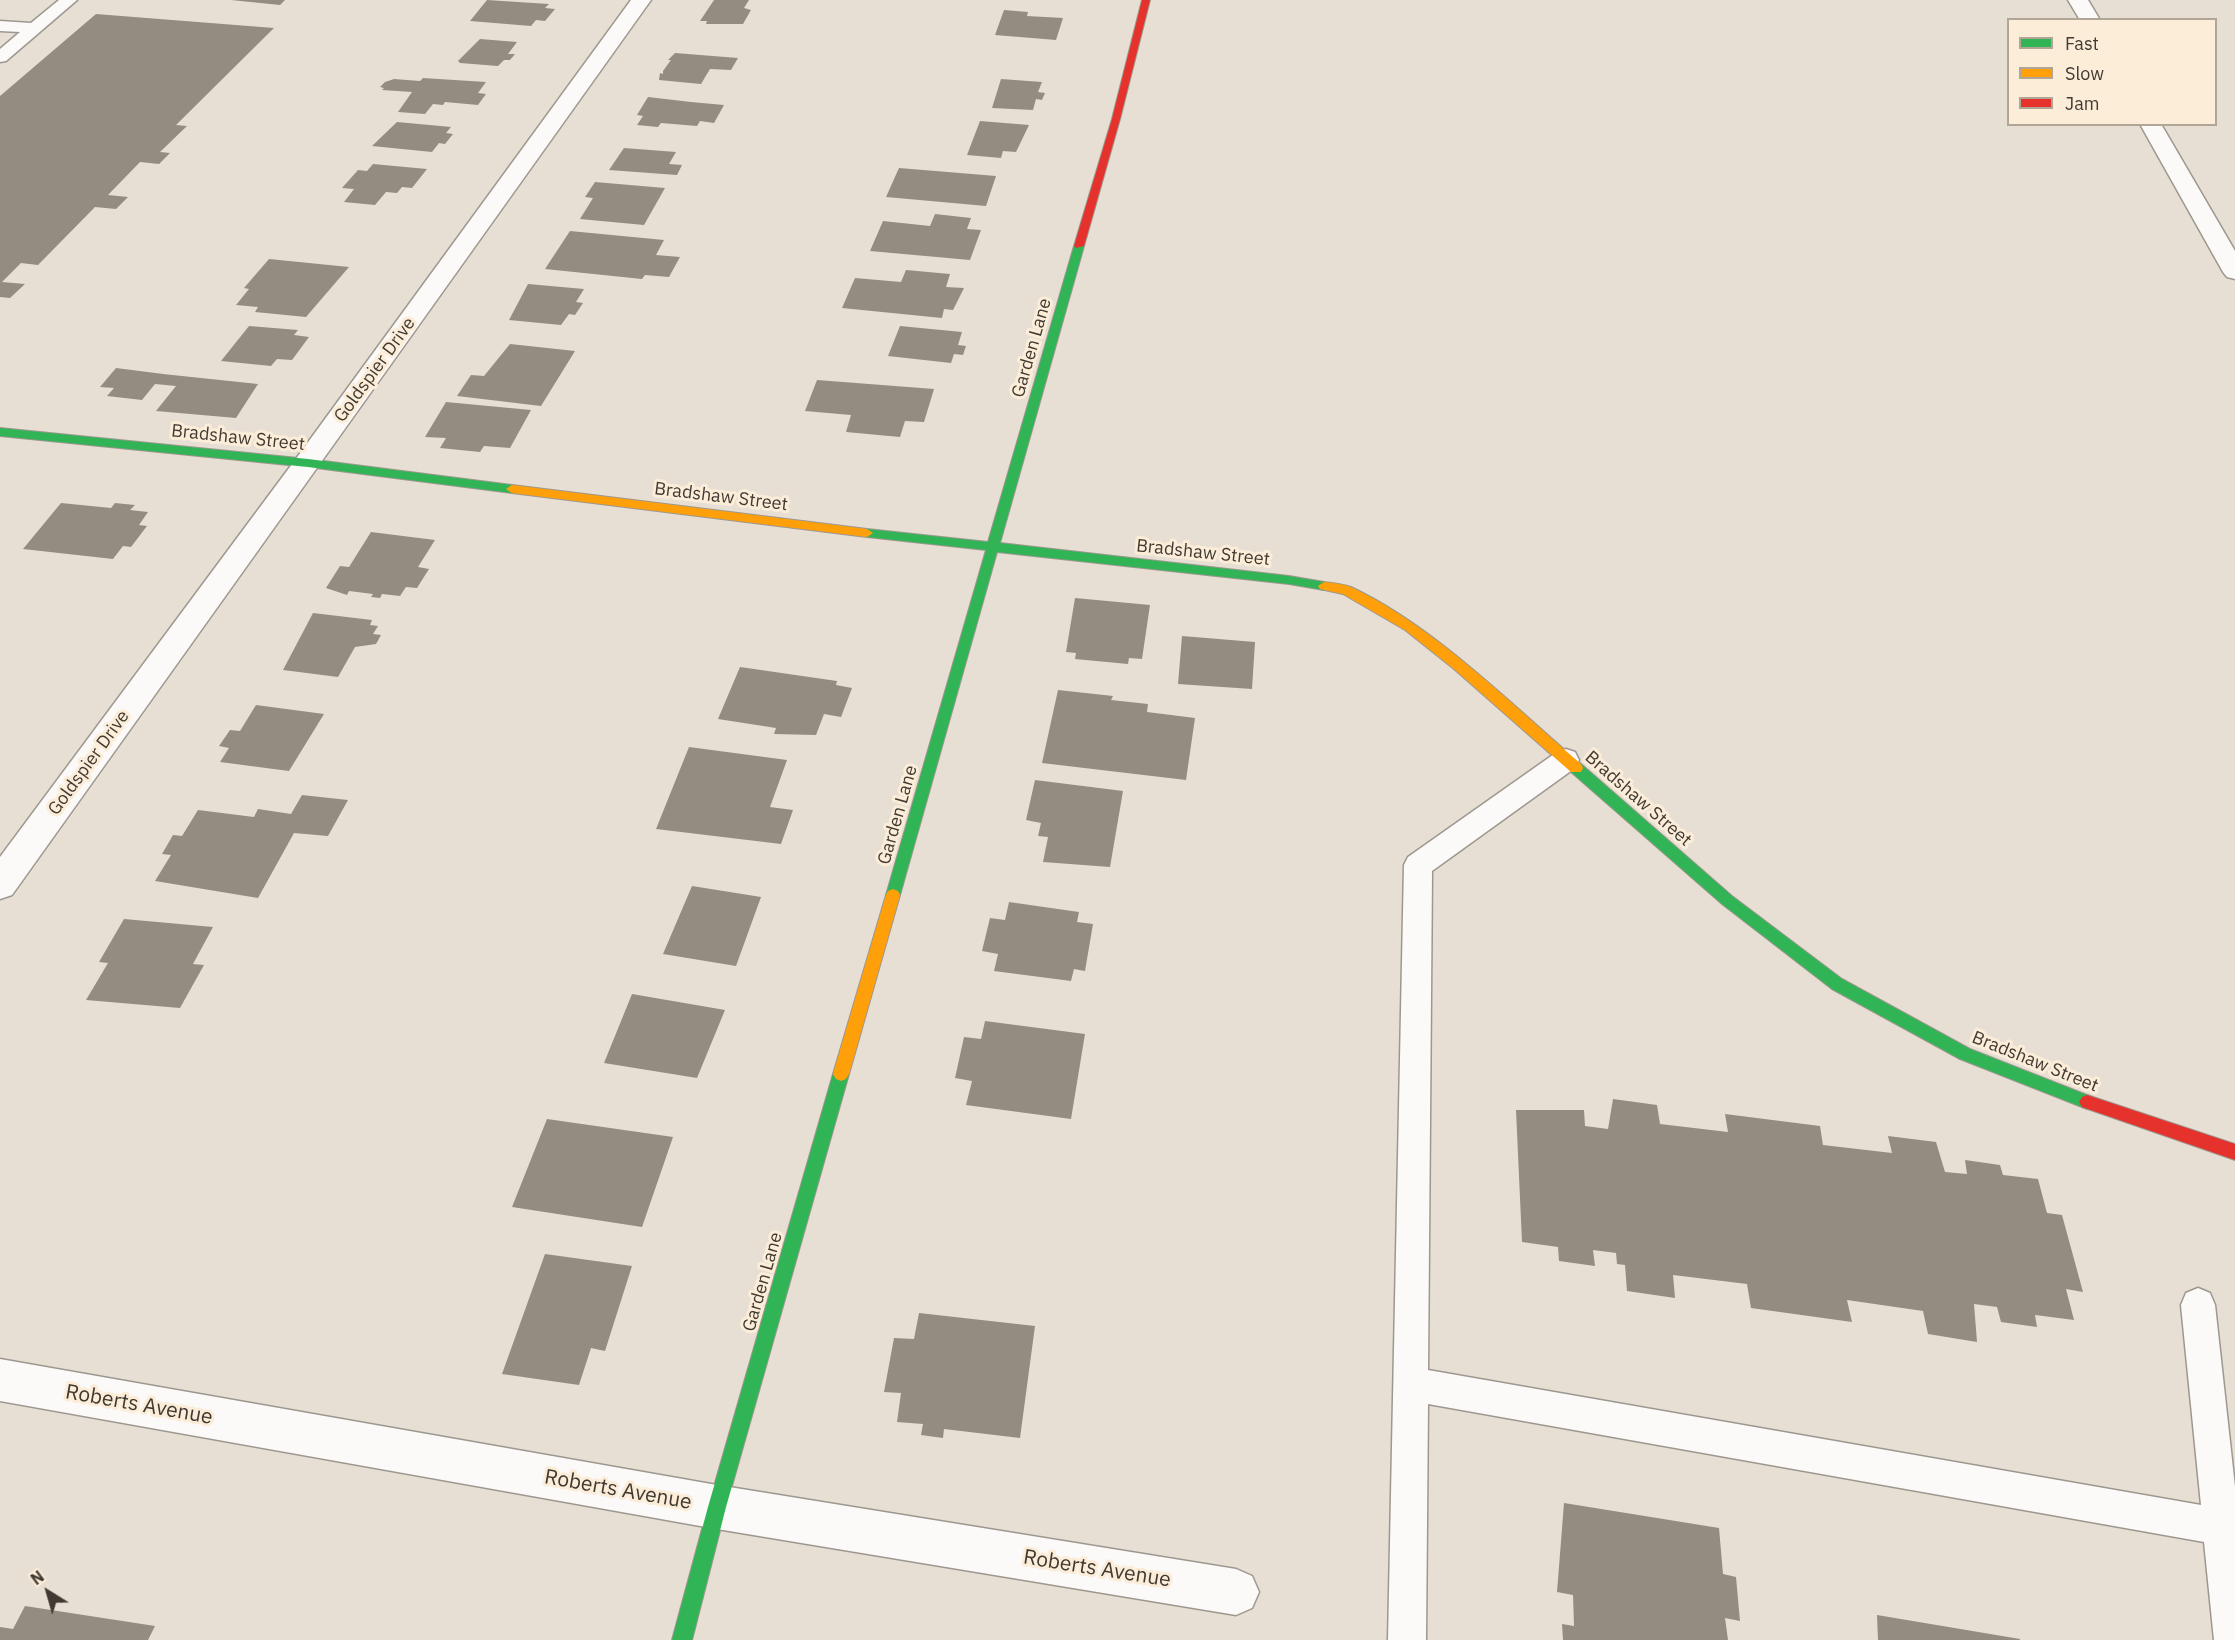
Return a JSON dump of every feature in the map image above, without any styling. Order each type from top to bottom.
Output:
[{"type":"street","name":"Goldspier Drive","points":[[0,884],[308,463],[641,0]]},
{"type":"street","name":"Garden Lane","points":[[682,1640],[717,1507],[1116,119],[1146,0]]},
{"type":"street","points":[[2078,0],[2089,18]]},
{"type":"street","points":[[2151,126],[2235,272]]},
{"type":"street","name":"Bradshaw Street","points":[[0,432],[308,463],[994,549],[1289,580],[1346,591],[1409,627],[1458,666],[1727,900],[1837,984],[1965,1054],[2106,1110],[2235,1152]]},
{"type":"street","name":"Roberts Avenue","points":[[0,1380],[717,1507],[1236,1592]]},
{"type":"lane","points":[[0,57],[69,0]]},
{"type":"lane","points":[[0,26],[34,28]]},
{"type":"lane","points":[[1407,1640],[1418,865],[1566,760]]},
{"type":"lane","points":[[2198,1305],[2233,1640]]},
{"type":"lane","points":[[1411,1384],[2221,1527]]},
{"type":"building","points":[[231,0],[285,0],[280,5]]},
{"type":"building","points":[[487,0],[549,4],[545,8],[555,9],[545,21],[536,20],[531,26],[470,21]]},
{"type":"building","points":[[714,0],[749,0],[744,8],[751,10],[743,24],[706,24],[707,21],[700,21]]},
{"type":"building","points":[[1004,10],[1028,12],[1027,16],[1063,18],[1056,40],[995,35]]},
{"type":"building","points":[[96,14],[274,28],[176,125],[187,126],[160,152],[170,153],[159,164],[140,162],[108,195],[128,197],[116,209],[95,207],[38,265],[21,263],[2,282],[25,284],[10,298],[0,297],[0,96]]},
{"type":"building","points":[[480,39],[517,42],[508,54],[515,54],[510,60],[504,60],[498,66],[460,63],[458,61]]},
{"type":"building","points":[[675,53],[738,58],[731,70],[710,69],[701,84],[659,80],[660,73],[663,74],[671,60],[668,60]]},
{"type":"building","points":[[423,78],[486,82],[478,93],[486,94],[478,105],[445,102],[443,105],[433,104],[425,114],[398,112],[412,92],[382,90],[384,88],[380,87],[385,82],[394,79],[420,81]]},
{"type":"building","points":[[1001,79],[1042,82],[1038,92],[1045,93],[1042,100],[1036,99],[1033,110],[992,108]]},
{"type":"building","points":[[648,97],[724,105],[714,123],[700,121],[697,126],[661,123],[658,127],[637,125],[643,116],[637,115]]},
{"type":"building","points":[[980,121],[1029,125],[1016,152],[1003,151],[1001,158],[967,155]]},
{"type":"building","points":[[397,122],[451,127],[446,133],[453,134],[445,144],[439,143],[432,152],[372,146]]},
{"type":"building","points":[[624,148],[676,152],[669,164],[682,165],[677,175],[609,170]]},
{"type":"building","points":[[373,164],[427,169],[412,188],[402,187],[397,193],[386,192],[375,205],[344,202],[354,189],[342,188],[358,170],[367,171]]},
{"type":"building","points":[[899,168],[996,176],[986,206],[886,197]]},
{"type":"building","points":[[595,182],[665,188],[644,225],[580,219],[593,198],[585,197]]},
{"type":"building","points":[[935,214],[971,218],[967,229],[981,230],[970,260],[870,251],[883,221],[930,226]]},
{"type":"building","points":[[570,231],[664,240],[656,255],[680,257],[669,277],[645,275],[642,279],[545,269]]},
{"type":"building","points":[[269,259],[349,267],[306,317],[255,312],[258,307],[236,305],[249,289],[244,288]]},
{"type":"building","points":[[906,270],[950,274],[946,287],[964,288],[953,310],[944,309],[942,318],[842,308],[855,278],[901,282]]},
{"type":"building","points":[[528,284],[584,289],[576,302],[583,303],[575,315],[569,314],[561,325],[509,320]]},
{"type":"building","points":[[249,326],[298,330],[294,335],[309,337],[292,360],[277,359],[271,366],[221,361]]},
{"type":"building","points":[[900,326],[962,332],[958,345],[966,346],[963,355],[954,354],[951,363],[888,356]]},
{"type":"building","points":[[510,344],[575,351],[541,406],[457,396],[471,375],[484,376]]},
{"type":"building","points":[[116,368],[258,384],[236,418],[156,411],[176,386],[155,384],[142,400],[107,396],[114,388],[100,387]]},
{"type":"building","points":[[817,380],[934,389],[924,422],[905,421],[900,437],[846,432],[851,415],[805,411]]},
{"type":"building","points":[[446,402],[531,410],[510,448],[484,446],[480,452],[440,448],[446,438],[425,437]]},
{"type":"building","points":[[61,503],[111,508],[115,503],[135,505],[130,510],[148,512],[139,525],[147,526],[131,547],[123,546],[113,559],[23,549]]},
{"type":"building","points":[[371,532],[435,540],[418,567],[429,569],[417,588],[406,587],[400,596],[382,594],[380,598],[371,597],[373,594],[349,591],[347,595],[326,588],[340,566],[349,567]]},
{"type":"building","points":[[1075,598],[1150,605],[1142,659],[1129,658],[1128,664],[1075,659],[1076,653],[1066,652]]},
{"type":"building","points":[[313,613],[372,620],[370,625],[378,626],[373,634],[381,635],[376,644],[355,647],[338,677],[283,670]]},
{"type":"building","points":[[1182,636],[1255,642],[1252,689],[1178,684]]},
{"type":"building","points":[[740,667],[837,681],[836,685],[852,688],[841,717],[824,714],[816,735],[774,734],[776,728],[718,719]]},
{"type":"building","points":[[1058,690],[1113,696],[1111,700],[1148,704],[1147,712],[1195,718],[1186,780],[1042,763]]},
{"type":"building","points":[[256,705],[324,714],[289,771],[220,762],[229,748],[219,746],[230,730],[240,731]]},
{"type":"building","points":[[689,747],[787,760],[770,807],[793,810],[781,844],[656,829]]},
{"type":"building","points":[[1035,780],[1123,791],[1110,867],[1043,862],[1048,837],[1038,836],[1041,823],[1026,820]]},
{"type":"building","points":[[302,795],[348,800],[328,836],[294,833],[258,898],[155,881],[171,855],[162,854],[173,835],[182,836],[198,810],[254,817],[258,809],[291,814]]},
{"type":"building","points":[[692,886],[761,897],[736,966],[663,954]]},
{"type":"building","points":[[1009,902],[1079,912],[1077,922],[1093,924],[1085,971],[1074,969],[1071,981],[994,971],[998,954],[982,951],[990,918],[1005,920]]},
{"type":"building","points":[[124,919],[213,927],[193,964],[204,965],[180,1008],[86,1000],[108,963],[99,962]]},
{"type":"building","points":[[632,994],[725,1010],[697,1078],[604,1063]]},
{"type":"building","points":[[985,1021],[1085,1034],[1071,1119],[966,1105],[972,1081],[955,1078],[964,1037],[981,1039]]},
{"type":"building","points":[[1613,1099],[1657,1105],[1660,1124],[1728,1132],[1725,1114],[1820,1126],[1823,1145],[1892,1153],[1888,1136],[1936,1142],[1945,1172],[1967,1174],[1965,1160],[2000,1165],[2003,1175],[2038,1179],[2047,1213],[2062,1215],[2083,1292],[2066,1289],[2074,1320],[2035,1315],[2037,1327],[2001,1322],[1997,1307],[1974,1304],[1977,1342],[1928,1334],[1923,1311],[1847,1300],[1852,1322],[1751,1308],[1747,1284],[1673,1275],[1675,1298],[1627,1291],[1625,1265],[1617,1264],[1616,1253],[1593,1250],[1595,1266],[1559,1261],[1558,1247],[1522,1242],[1516,1110],[1584,1110],[1585,1126],[1608,1129]]},
{"type":"building","points":[[547,1119],[673,1137],[642,1227],[512,1207]]},
{"type":"building","points":[[545,1254],[632,1266],[605,1351],[591,1348],[579,1385],[502,1374]]},
{"type":"building","points":[[919,1313],[1035,1326],[1020,1438],[944,1429],[943,1438],[921,1435],[923,1424],[897,1422],[901,1393],[884,1392],[894,1338],[914,1339]]},
{"type":"building","points":[[1564,1503],[1719,1528],[1723,1574],[1736,1577],[1740,1621],[1725,1618],[1728,1640],[1563,1640],[1562,1624],[1574,1626],[1573,1595],[1557,1592]]},
{"type":"building","points":[[25,1606],[155,1626],[148,1640],[0,1640],[0,1627],[13,1629]]},
{"type":"building","points":[[1877,1615],[2020,1639],[2020,1640],[1878,1640]]},
{"type":"traffic: fast","points":[[893,895],[1079,246]]},
{"type":"traffic: fast","points":[[0,432],[308,463],[512,489]]},
{"type":"traffic: fast","points":[[867,533],[1289,580],[1324,586]]},
{"type":"traffic: fast","points":[[1576,768],[1727,900],[1837,984],[1965,1054],[2087,1102]]},
{"type":"traffic: fast","points":[[682,1640],[717,1507],[841,1074]]},
{"type":"traffic: slow","points":[[512,489],[867,533]]},
{"type":"traffic: slow","points":[[1324,586],[1346,590],[1409,627],[1458,666],[1576,768]]},
{"type":"traffic: slow","points":[[841,1074],[893,895]]},
{"type":"traffic: jam","points":[[1079,246],[1116,119],[1146,0]]},
{"type":"traffic: jam","points":[[2087,1102],[2235,1152]]}]
